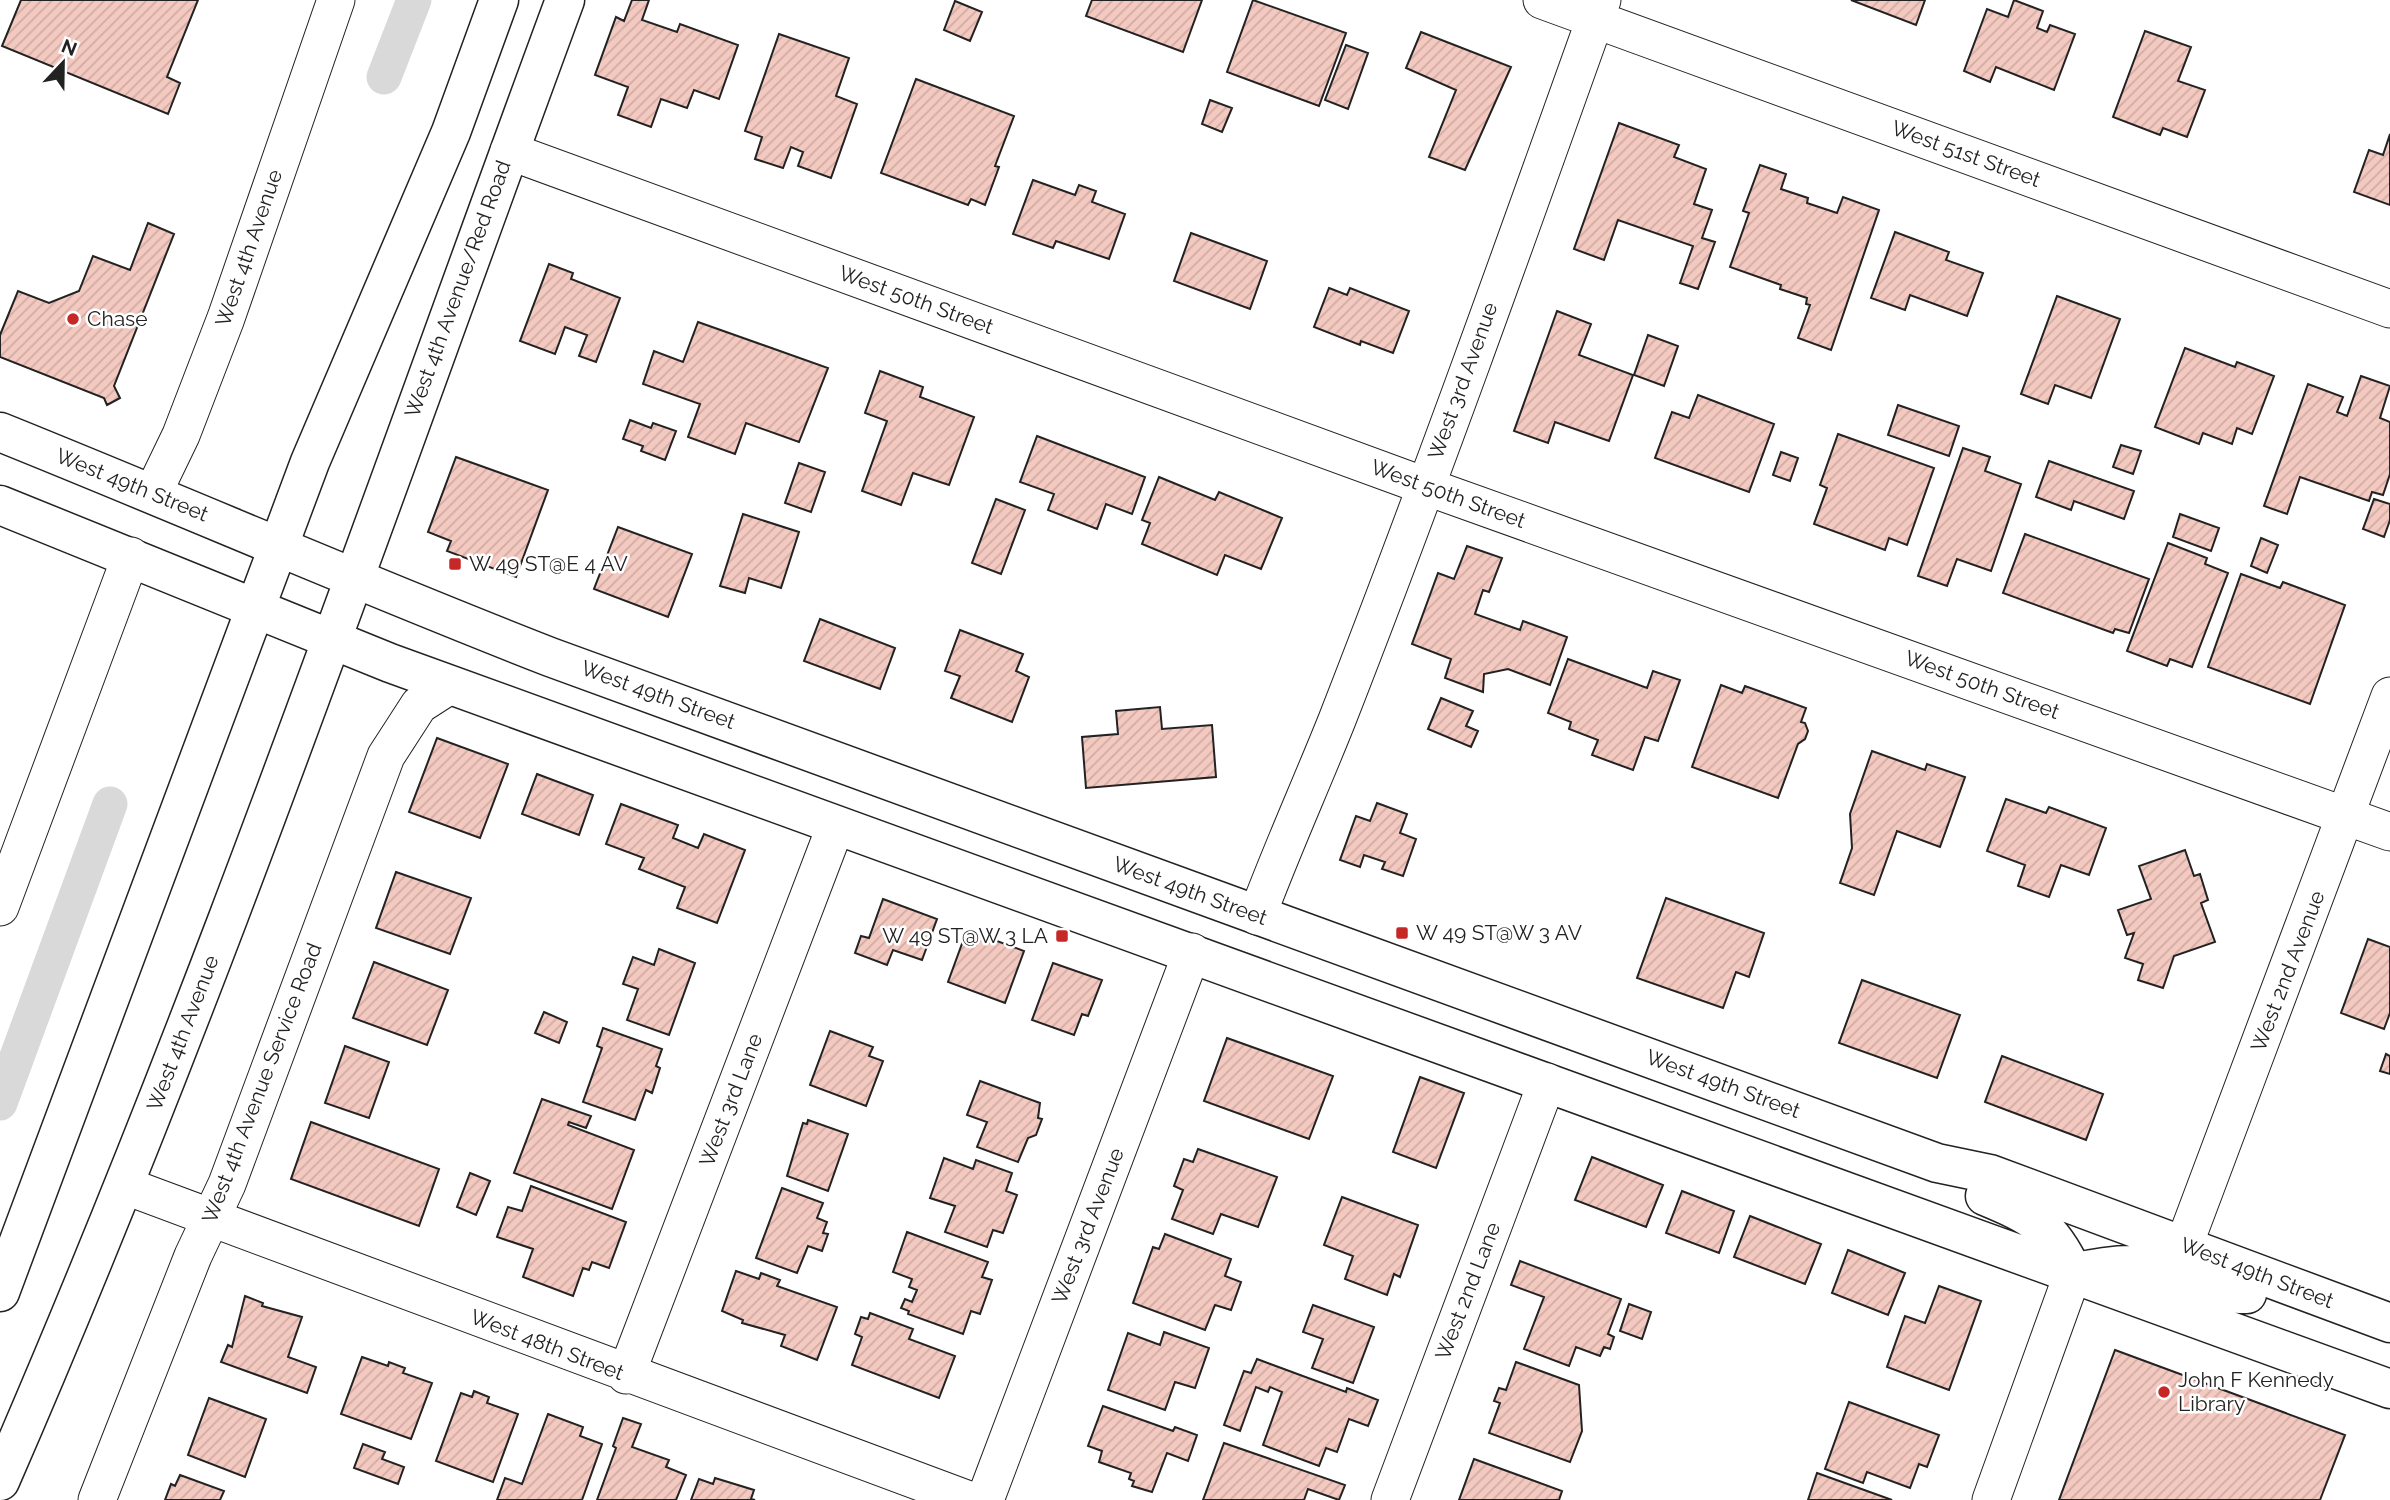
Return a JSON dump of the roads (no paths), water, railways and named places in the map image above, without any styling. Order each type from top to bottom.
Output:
[{"type":"main road","points":[[0,1292],[310,462],[450,132],[499,0]]},
{"type":"main road","name":"West 4th Avenue/Red Road","points":[[353,579],[565,0]]},
{"type":"main road","name":"West 49th Street","points":[[0,432],[353,579],[550,657],[1937,1163],[1990,1174],[2390,1323]]},
{"type":"main road","points":[[0,505],[450,685],[1127,928],[2390,1389]]},
{"type":"main road","name":"West 4th Avenue","points":[[0,1481],[125,1186],[353,579]]},
{"type":"main road","points":[[1127,928],[1205,932],[1234,929],[1257,916],[1290,972],[1318,998]]},
{"type":"main road","points":[[1937,1163],[1982,1195],[2029,1217],[2058,1241],[2073,1273]]},
{"type":"main road","points":[[2073,1273],[2113,1263],[2152,1264],[2239,1294],[2308,1293]]},
{"type":"street","name":"West 4th Avenue","points":[[153,494],[181,435],[226,318],[336,0]]},
{"type":"street","name":"West 51st Street","points":[[1542,0],[1599,10],[2390,309]]},
{"type":"street","name":"West 3rd Avenue","points":[[1257,916],[1287,834],[1336,722],[1599,10]]},
{"type":"street","name":"West 50th Street","points":[[509,151],[1425,486],[2390,832]]},
{"type":"street","points":[[0,907],[131,556]]},
{"type":"street","name":"West 4th Avenue Service Road","points":[[97,1500],[232,1172],[386,756],[406,721],[419,705],[450,685]]},
{"type":"street","name":"West 2nd Avenue","points":[[2184,1245],[2390,696]]},
{"type":"street","name":"West 3rd Lane","points":[[626,1375],[836,825]]},
{"type":"street","name":"West 3rd Avenue","points":[[985,1500],[1192,952]]},
{"type":"street","name":"West 2nd Lane","points":[[1390,1500],[1547,1082]]},
{"type":"street","name":"West 48th Street","points":[[125,1186],[626,1375],[969,1500]]},
{"type":"street","points":[[1991,1500],[2073,1273]]},
{"type":"waterway","points":[[384,77],[414,0]]},
{"type":"waterway","points":[[0,1103],[110,804]]},
{"type":"place","name":"Chase","points":[[73,319]]},
{"type":"place","name":"W 49 ST@E 4 AV","points":[[455,564]]},
{"type":"place","name":"W 49 ST@W 3 AV","points":[[1402,933]]},
{"type":"place","name":"W 49 ST@W 3 LA","points":[[1062,936]]},
{"type":"place","name":"John F Kennedy Library","points":[[2164,1392]]}]
